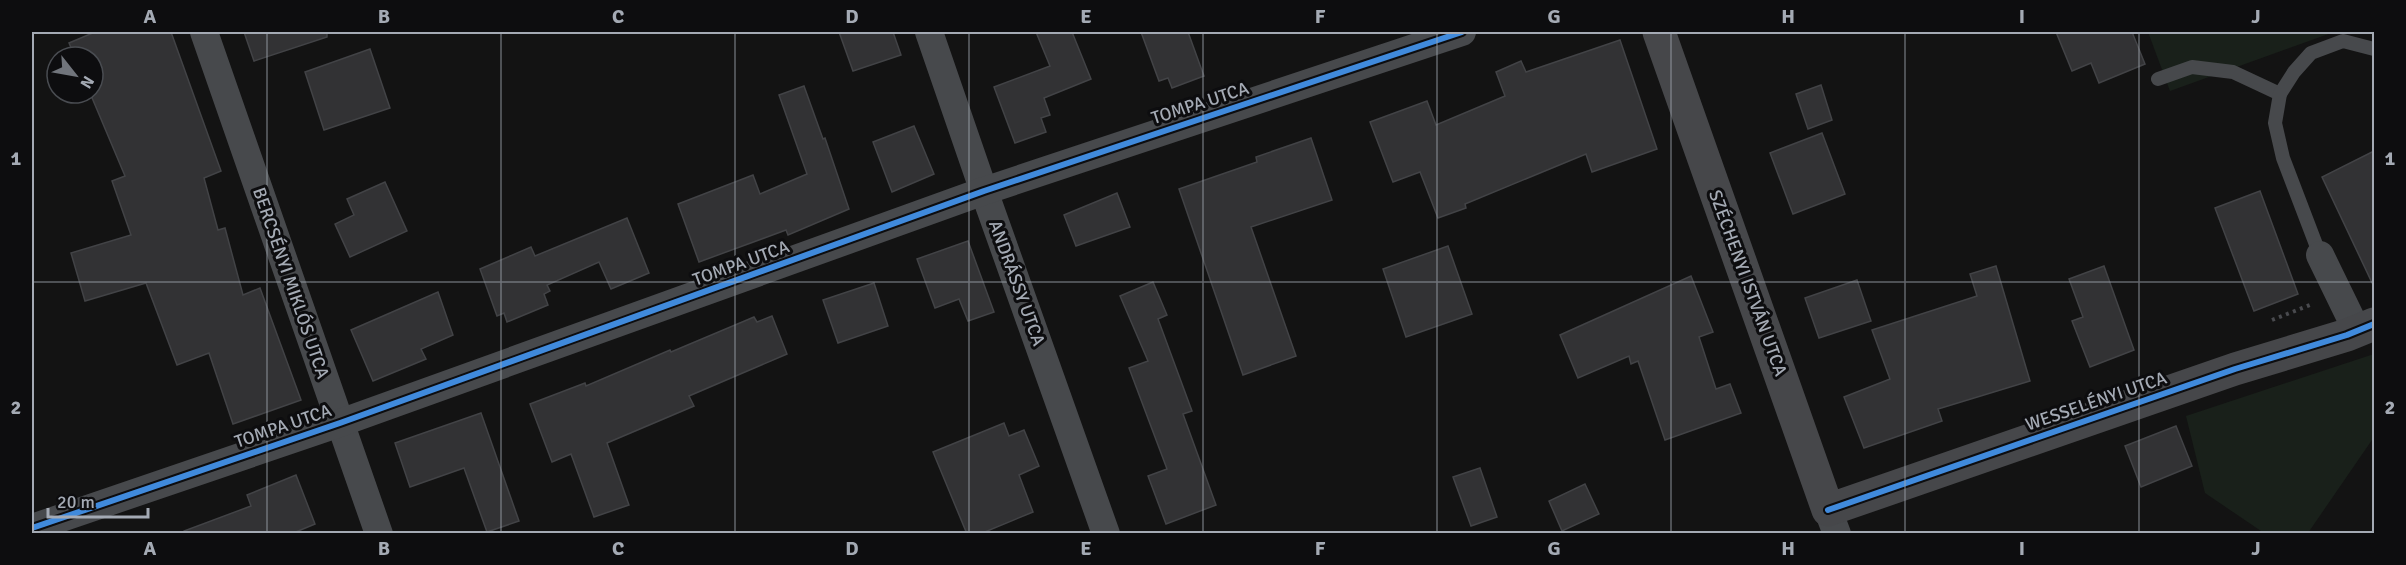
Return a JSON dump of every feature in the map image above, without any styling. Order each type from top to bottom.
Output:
[{"type":"street","name":"BERCSÉNYI MIKLÓS UTCA","points":[[204,32],[380,534]]},
{"type":"street","name":"ANDRÁSSY UTCA","points":[[929,32],[1106,534]]},
{"type":"street","name":"TOMPA UTCA","points":[[32,528],[340,423],[984,191],[1462,32]]},
{"type":"street","name":"SZÉCHENYI ISTVÁN UTCA","points":[[1659,32],[1833,522]]},
{"type":"street","points":[[2320,255],[2366,328]]},
{"type":"street","name":"WESSELÉNYI UTCA","points":[[1833,522],[2235,369],[2366,328]]},
{"type":"lane","points":[[2320,255],[2283,158],[2275,123],[2280,94],[2294,72],[2311,53],[2343,41],[2374,49]]},
{"type":"lane","points":[[2158,79],[2192,66],[2232,72],[2280,94]]},
{"type":"path","points":[[2263,324],[2317,302]]},
{"type":"shaded area","points":[[2148,32],[2334,32],[2170,91]]},
{"type":"shaded area","points":[[2374,354],[2374,437],[2308,533],[2264,533],[2205,493],[2186,416]]},
{"type":"building","points":[[95,32],[171,32],[221,171],[204,178],[218,230],[225,228],[243,295],[260,288],[301,400],[233,424],[209,353],[177,365],[146,283],[85,301],[71,253],[131,235],[112,181],[125,176],[95,105],[105,105],[105,45],[70,45],[69,43]]},
{"type":"building","points":[[244,32],[327,32],[327,37],[254,61]]},
{"type":"building","points":[[839,32],[893,32],[901,55],[853,71]]},
{"type":"building","points":[[1036,32],[1072,32],[1091,79],[1044,98],[1050,115],[1041,118],[1046,132],[1015,143],[994,87],[1050,66]]},
{"type":"building","points":[[1141,32],[1188,32],[1204,76],[1172,88],[1168,78],[1159,81]]},
{"type":"building","points":[[2056,32],[2132,32],[2145,64],[2099,83],[2091,63],[2072,71]]},
{"type":"building","points":[[1620,40],[1657,149],[1592,172],[1586,154],[1465,204],[1466,208],[1438,218],[1420,172],[1393,182],[1370,122],[1427,101],[1436,125],[1505,96],[1496,72],[1521,61],[1526,72]]},
{"type":"building","points":[[370,49],[390,108],[324,130],[305,72]]},
{"type":"building","points":[[1821,85],[1832,120],[1808,129],[1796,94]]},
{"type":"building","points":[[804,86],[823,139],[825,138],[849,209],[788,235],[786,230],[699,262],[678,204],[753,175],[760,194],[807,174],[779,95]]},
{"type":"building","points":[[914,126],[934,174],[892,192],[873,142]]},
{"type":"building","points":[[1822,133],[1845,194],[1793,214],[1770,153]]},
{"type":"building","points":[[1311,138],[1332,200],[1251,227],[1296,356],[1243,375],[1179,189],[1257,162],[1256,157]]},
{"type":"building","points":[[2374,151],[2374,287],[2322,177]]},
{"type":"building","points":[[385,182],[407,231],[350,257],[335,224],[354,215],[347,199]]},
{"type":"building","points":[[2260,191],[2298,294],[2254,311],[2215,208]]},
{"type":"building","points":[[1117,193],[1130,227],[1076,246],[1064,215]]},
{"type":"building","points":[[627,218],[649,273],[611,289],[599,262],[547,285],[550,291],[544,294],[548,305],[507,322],[504,313],[497,316],[480,269],[531,247],[535,256]]},
{"type":"building","points":[[968,241],[994,312],[968,321],[959,299],[935,308],[917,259]]},
{"type":"building","points":[[1448,246],[1472,314],[1406,337],[1383,269]]},
{"type":"building","points":[[1996,266],[2030,381],[1938,409],[1942,421],[1864,448],[1844,397],[1890,379],[1872,330],[1977,296],[1970,274]]},
{"type":"building","points":[[2104,266],[2134,350],[2090,367],[2072,321],[2083,317],[2069,279]]},
{"type":"building","points":[[1691,276],[1713,332],[1699,337],[1716,389],[1730,384],[1741,413],[1665,440],[1638,361],[1631,364],[1629,356],[1578,378],[1560,335]]},
{"type":"building","points":[[1857,280],[1871,321],[1819,338],[1805,298]]},
{"type":"building","points":[[1153,282],[1167,315],[1158,319],[1192,411],[1183,414],[1216,505],[1166,524],[1148,476],[1167,469],[1129,368],[1148,361],[1120,296]]},
{"type":"building","points":[[874,283],[888,326],[838,343],[823,300]]},
{"type":"building","points":[[438,292],[453,335],[421,349],[426,359],[373,381],[351,330]]},
{"type":"building","points":[[772,316],[787,354],[689,396],[694,406],[607,443],[629,505],[594,517],[571,454],[552,462],[530,404],[585,383],[586,386],[754,317],[757,322]]},
{"type":"building","points":[[481,413],[519,521],[487,532],[464,468],[410,487],[395,443]]},
{"type":"building","points":[[1004,423],[1009,436],[1024,430],[1039,466],[1019,475],[1033,512],[980,534],[967,534],[933,452]]},
{"type":"building","points":[[2176,426],[2192,466],[2141,487],[2125,446]]},
{"type":"building","points":[[1480,468],[1497,517],[1471,526],[1453,477]]},
{"type":"building","points":[[296,475],[315,524],[291,534],[184,534],[184,531],[251,506],[247,495]]},
{"type":"building","points":[[1585,484],[1599,514],[1562,531],[1549,501]]},
{"type":"cycle path","points":[[32,528],[340,423],[984,191],[1462,32]]},
{"type":"cycle path","points":[[1828,510],[2235,369],[2347,335],[2374,324]]}]
